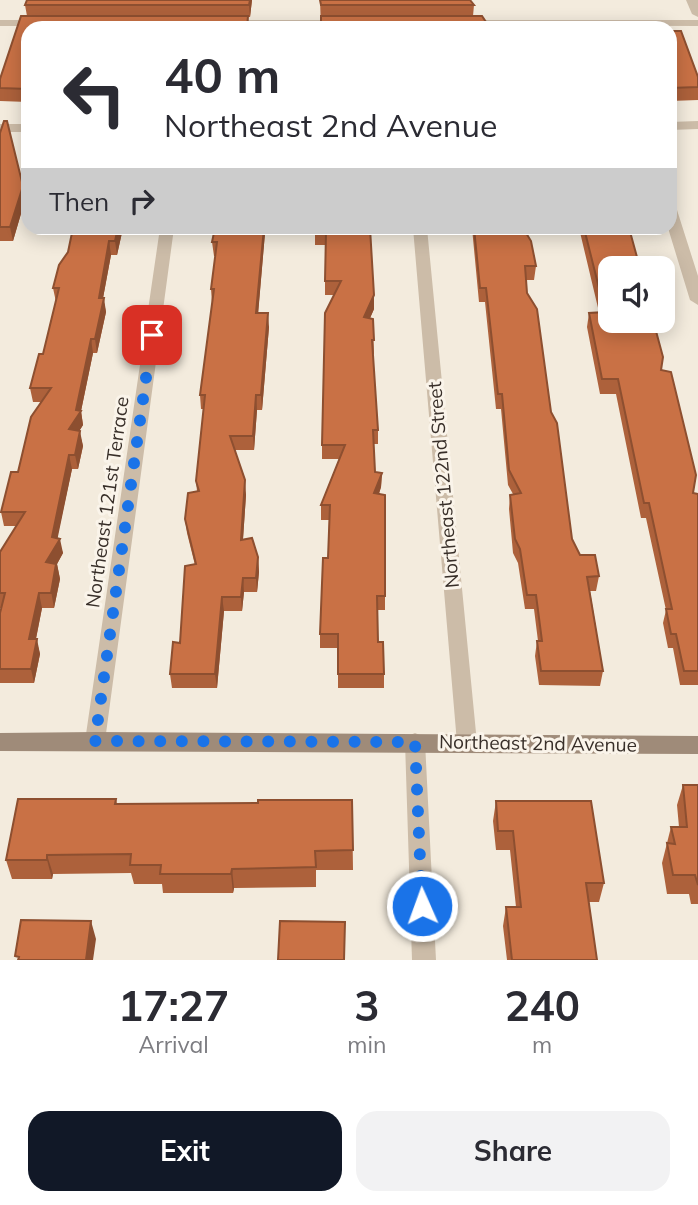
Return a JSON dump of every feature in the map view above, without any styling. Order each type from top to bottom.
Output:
[{"type":"street","points":[[692,0],[698,14]]},
{"type":"street","points":[[0,23],[21,23]]},
{"type":"street","points":[[677,23],[698,23]]},
{"type":"street","points":[[677,126],[698,125]]},
{"type":"street","points":[[0,128],[21,128]]},
{"type":"street","points":[[677,232],[698,300]]},
{"type":"street","name":"Northeast 121st Terrace","points":[[95,741],[166,235]]},
{"type":"street","name":"Northeast 122nd Street","points":[[421,235],[467,743]]},
{"type":"street","name":"Northeast 2nd Avenue","points":[[0,743],[95,741],[698,745]]},
{"type":"street","points":[[415,742],[424,960]]},
{"type":"building","points":[[27,0],[250,0],[249,5],[25,5]]},
{"type":"building","points":[[320,0],[470,0],[474,5],[321,5]]},
{"type":"building","points":[[21,16],[248,16],[248,21],[21,21],[21,89],[0,88],[0,79]]},
{"type":"building","points":[[321,16],[482,16],[485,21],[321,21]]},
{"type":"building","points":[[677,31],[681,31],[698,77],[698,87],[677,88]]},
{"type":"building","points":[[4,121],[7,121],[21,178],[21,192],[10,227],[0,227],[0,133]]},
{"type":"building","points":[[72,235],[116,235],[115,241],[109,241],[99,298],[104,298],[95,339],[91,339],[76,410],[81,411],[69,429],[80,431],[75,455],[69,455],[52,537],[60,539],[46,562],[56,564],[51,593],[39,593],[29,639],[37,639],[31,669],[0,669],[0,613],[5,593],[0,593],[0,552],[25,512],[1,512],[11,472],[18,472],[31,417],[51,388],[30,388],[39,354],[43,354],[59,288],[53,288],[59,265],[68,252]]},
{"type":"building","points":[[214,235],[263,235],[256,313],[268,313],[261,395],[256,395],[253,436],[230,436],[245,480],[241,540],[252,538],[258,557],[256,578],[243,578],[241,597],[222,597],[215,674],[170,674],[173,642],[180,643],[185,566],[196,564],[185,519],[188,493],[199,491],[196,481],[205,395],[200,395],[214,289],[211,289],[217,242],[212,242]]},
{"type":"building","points":[[326,235],[370,235],[374,295],[364,317],[373,319],[378,430],[373,430],[375,472],[382,473],[374,493],[385,495],[385,596],[377,596],[378,642],[383,642],[384,674],[338,674],[338,634],[320,634],[323,558],[328,558],[330,505],[321,505],[345,445],[322,445],[325,313],[341,281],[325,281]]},
{"type":"building","points":[[475,235],[527,235],[536,266],[525,266],[527,293],[537,309],[551,412],[557,423],[572,539],[580,555],[595,555],[599,576],[587,577],[603,671],[541,671],[537,641],[542,641],[536,595],[527,595],[520,549],[515,539],[510,495],[521,493],[509,470],[502,394],[498,394],[486,288],[480,288]]},
{"type":"building","points":[[586,235],[631,235],[637,256],[598,256],[598,284]]},
{"type":"building","points":[[598,312],[598,333],[657,333],[663,357],[661,370],[671,372],[696,475],[693,493],[698,494],[698,671],[684,671],[676,634],[671,634],[666,609],[672,609],[649,503],[644,503],[618,379],[602,379],[589,313]]},
{"type":"building","points":[[683,785],[698,785],[698,885],[695,875],[673,875],[667,843],[675,844],[671,827],[687,827]]},
{"type":"building","points":[[18,799],[116,799],[115,804],[352,800],[353,850],[315,851],[316,867],[232,869],[231,874],[160,874],[161,865],[130,865],[131,854],[47,855],[47,860],[6,860]]},
{"type":"building","points":[[496,801],[591,801],[604,883],[586,883],[597,960],[512,960],[506,907],[521,907],[513,831],[498,831]]},
{"type":"building","points":[[21,920],[91,921],[86,960],[18,960],[19,957],[15,956]]},
{"type":"building","points":[[280,921],[345,922],[344,960],[278,960]]},
{"type":"route","points":[[152,335],[95,741],[415,742],[422,906]]}]
